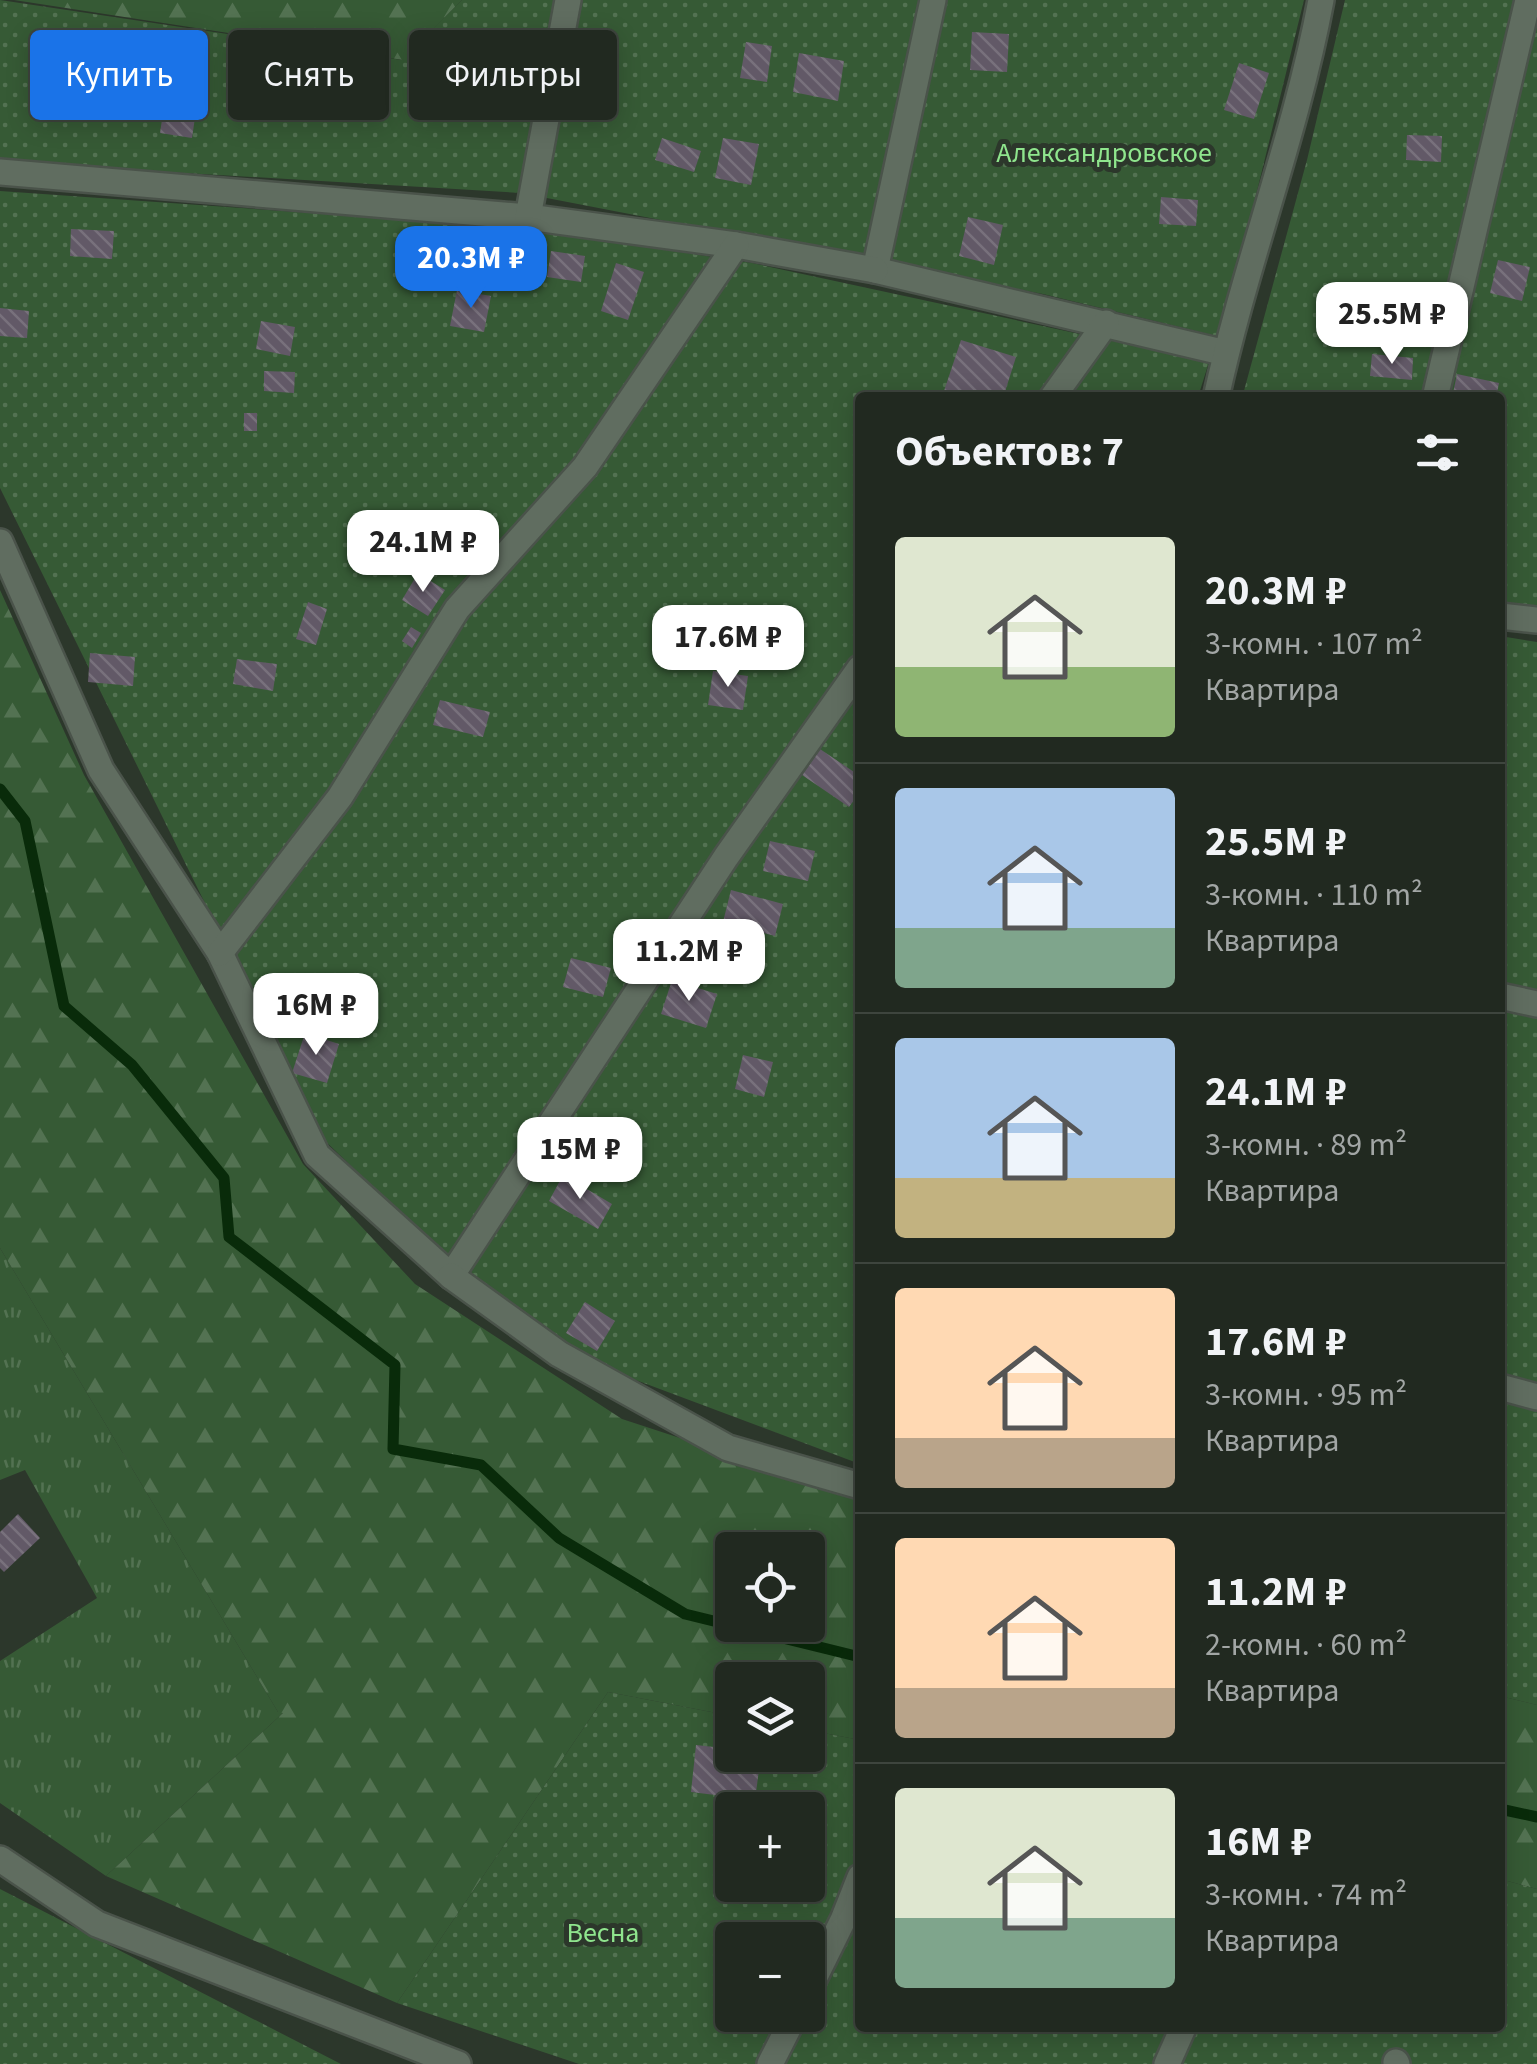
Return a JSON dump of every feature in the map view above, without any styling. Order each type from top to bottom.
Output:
[{"type":"lane","points":[[528,217],[568,0]]},
{"type":"lane","points":[[875,270],[933,0]]},
{"type":"lane","points":[[1217,392],[1284,154],[1321,0]]},
{"type":"lane","points":[[1437,392],[1528,0]]},
{"type":"lane","points":[[0,172],[528,217],[736,245],[875,270],[1226,353]]},
{"type":"lane","points":[[220,953],[340,797],[458,609],[585,466],[736,245]]},
{"type":"lane","points":[[1056,392],[1106,323]]},
{"type":"lane","points":[[0,542],[101,770],[220,953],[316,1155],[450,1276],[559,1354],[728,1448],[855,1485]]},
{"type":"lane","points":[[1505,617],[1537,620]]},
{"type":"lane","points":[[450,1276],[726,857],[855,675]]},
{"type":"lane","points":[[1505,997],[1537,1004]]},
{"type":"lane","points":[[1505,1389],[1537,1398]]},
{"type":"lane","points":[[1,1863],[97,1924],[458,2064]]},
{"type":"lane","points":[[825,1957],[855,1890]]},
{"type":"lane","points":[[770,2064],[786,2032]]},
{"type":"lane","points":[[1167,2064],[1180,2032]]},
{"type":"green space","name":"Александровское","points":[[0,0],[201,30],[30,30],[30,120],[208,120],[208,31],[228,34],[228,120],[389,120],[389,58],[402,60],[409,53],[409,120],[617,120],[617,30],[432,30],[462,0],[1304,0],[1221,337],[1043,294],[521,193],[0,162]]},
{"type":"green space","points":[[14,0],[462,0],[432,30],[409,30],[409,54],[403,60],[389,58],[389,30],[228,30],[228,33]]},
{"type":"green space","points":[[1345,0],[1537,0],[1537,607],[1505,602],[1505,392],[1244,392],[1307,160]]},
{"type":"green space","points":[[0,191],[523,228],[752,263],[1209,362],[1200,392],[855,392],[855,1462],[593,1364],[451,1262],[320,1136],[0,488]]},
{"type":"green space","points":[[0,590],[84,775],[303,1164],[415,1284],[622,1419],[855,1495],[855,1739],[825,1733],[825,1662],[715,1662],[715,1713],[608,1692],[397,2003],[106,1876],[283,1713],[278,1712],[0,1248]]},
{"type":"green space","points":[[1505,637],[1537,642],[1537,1705],[1505,1697]]},
{"type":"green space","points":[[0,1248],[278,1712],[284,1712],[106,1876],[0,1803],[0,1661],[97,1598],[25,1470],[0,1480]]},
{"type":"green space","name":"Весна","points":[[608,1692],[715,1713],[715,1772],[825,1772],[825,1733],[855,1739],[855,2032],[1505,2032],[1505,1880],[1537,1889],[1537,2064],[579,2064],[397,2003]]},
{"type":"green space","points":[[1505,1697],[1537,1705],[1537,1889],[1505,1880]]},
{"type":"green space","points":[[0,1889],[341,2064],[0,2064]]},
{"type":"building","points":[[972,32],[1009,34],[1007,72],[970,70]]},
{"type":"building","points":[[746,42],[772,46],[767,82],[740,78]]},
{"type":"building","points":[[799,53],[844,61],[838,101],[793,92]]},
{"type":"building","points":[[1239,63],[1269,73],[1254,119],[1224,110]]},
{"type":"building","points":[[162,120],[195,120],[192,138],[160,133]]},
{"type":"building","points":[[1407,135],[1442,136],[1441,162],[1406,160]]},
{"type":"building","points":[[662,138],[701,151],[694,172],[655,160]]},
{"type":"building","points":[[723,138],[759,144],[751,185],[715,178]]},
{"type":"building","points":[[1161,197],[1198,200],[1196,226],[1159,224]]},
{"type":"building","points":[[968,217],[1003,225],[994,265],[959,256]]},
{"type":"building","points":[[71,229],[114,231],[112,259],[70,256]]},
{"type":"building","points":[[551,251],[585,256],[581,282],[547,277]]},
{"type":"building","points":[[1498,260],[1530,267],[1522,301],[1490,293]]},
{"type":"building","points":[[616,263],[644,272],[628,320],[601,311]]},
{"type":"building","points":[[457,290],[491,296],[484,332],[450,326]]},
{"type":"building","points":[[0,308],[29,311],[27,338],[0,336]]},
{"type":"building","points":[[261,321],[295,327],[290,356],[256,349]]},
{"type":"building","points":[[961,340],[1016,357],[1005,392],[944,392]]},
{"type":"building","points":[[1372,354],[1413,358],[1412,380],[1370,376]]},
{"type":"building","points":[[264,371],[295,372],[294,393],[264,391]]},
{"type":"building","points":[[1457,374],[1499,383],[1497,392],[1453,392]]},
{"type":"building","points":[[244,413],[257,413],[257,431],[244,431]]},
{"type":"building","points":[[418,573],[445,590],[428,616],[402,600]]},
{"type":"building","points":[[308,602],[327,609],[316,645],[296,639]]},
{"type":"building","points":[[411,627],[421,633],[412,648],[402,641]]},
{"type":"building","points":[[90,653],[135,657],[133,686],[88,682]]},
{"type":"building","points":[[237,659],[277,664],[273,691],[233,684]]},
{"type":"building","points":[[713,671],[748,676],[743,710],[708,705]]},
{"type":"building","points":[[440,700],[490,712],[483,737],[433,725]]},
{"type":"building","points":[[820,749],[855,773],[855,799],[849,807],[802,775]]},
{"type":"building","points":[[770,841],[815,851],[808,881],[763,871]]},
{"type":"building","points":[[731,890],[783,904],[775,936],[723,922]]},
{"type":"building","points":[[571,958],[611,968],[603,997],[563,987]]},
{"type":"building","points":[[672,980],[717,994],[706,1028],[661,1014]]},
{"type":"building","points":[[305,1033],[339,1044],[327,1083],[292,1073]]},
{"type":"building","points":[[743,1055],[773,1062],[764,1097],[735,1089]]},
{"type":"building","points":[[563,1175],[612,1204],[598,1229],[549,1201]]},
{"type":"building","points":[[585,1302],[615,1321],[597,1351],[566,1333]]},
{"type":"building","points":[[18,1514],[40,1538],[4,1572],[0,1568],[0,1532]]},
{"type":"building","points":[[696,1745],[715,1747],[715,1772],[759,1772],[756,1792],[691,1792]]},
{"type":"waterway","points":[[0,789],[25,821],[64,1006],[132,1065],[224,1178],[229,1237],[395,1365],[393,1449],[481,1465],[559,1538],[685,1614],[855,1656]]},
{"type":"waterway","points":[[1505,1810],[1537,1817]]}]
